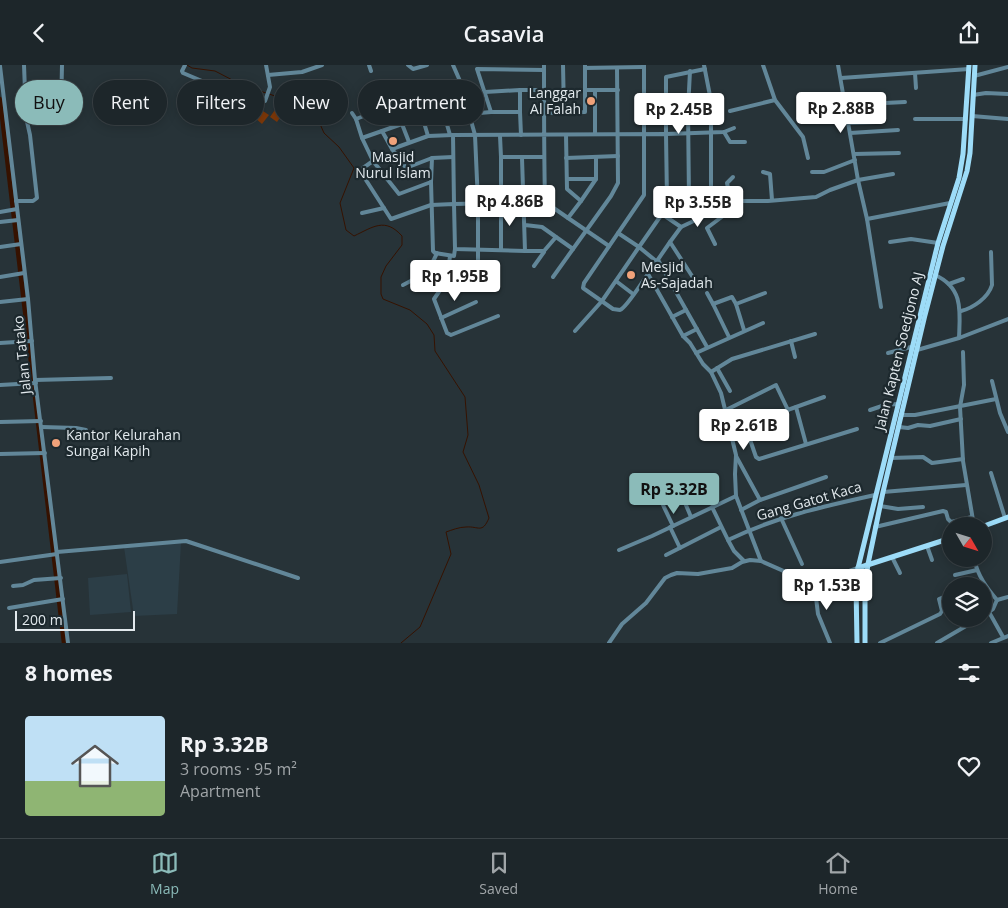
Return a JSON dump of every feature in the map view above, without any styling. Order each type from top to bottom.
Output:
[{"type":"main road","name":"Jalan Kapten Soedjono AJ","points":[[970,103],[973,95],[975,65]]},
{"type":"main road","name":"Jalan Kapten Soedjono AJ","points":[[857,643],[856,585],[858,568],[913,339],[938,243],[962,165],[970,103],[969,67]]},
{"type":"main road","name":"Jalan Kapten Soedjono AJ","points":[[865,643],[865,587],[875,527],[935,275],[967,171],[970,153],[969,117]]},
{"type":"main road","points":[[913,339],[919,340]]},
{"type":"main road","points":[[992,523],[1007,517]]},
{"type":"main road","points":[[858,568],[942,541]]},
{"type":"street","name":"Jalan Tatako","points":[[0,65],[35,382],[42,427],[42,453],[64,599],[68,643]]},
{"type":"street","points":[[16,201],[33,201],[37,198],[30,135],[27,125],[24,65]]},
{"type":"street","points":[[62,65],[62,80]]},
{"type":"street","points":[[185,65],[182,71],[184,73],[201,80]]},
{"type":"street","points":[[264,101],[267,99],[270,88],[266,65]]},
{"type":"street","points":[[268,75],[302,72],[322,65]]},
{"type":"street","points":[[369,65],[370,71]]},
{"type":"street","points":[[408,65],[413,69],[427,65]]},
{"type":"street","points":[[453,65],[460,80]]},
{"type":"street","points":[[563,65],[564,112]]},
{"type":"street","points":[[763,65],[775,100],[803,137],[808,158]]},
{"type":"street","points":[[838,65],[858,181],[867,219],[881,307]]},
{"type":"street","points":[[585,112],[585,67],[617,68],[644,66],[644,195],[583,286],[584,289],[612,309],[620,310],[626,307],[633,294],[681,227],[727,203],[732,201],[816,197],[830,190],[858,181],[893,174]]},
{"type":"street","points":[[491,112],[477,69],[544,67],[545,202]]},
{"type":"street","points":[[574,331],[602,301],[662,214],[667,200],[666,77],[704,67],[711,101],[711,189],[723,218],[707,227],[715,244]]},
{"type":"street","points":[[841,78],[969,67]]},
{"type":"street","points":[[974,76],[1008,67]]},
{"type":"street","points":[[553,277],[617,186],[617,68]]},
{"type":"street","points":[[690,71],[688,134],[689,199],[700,218]]},
{"type":"street","points":[[915,73],[916,88]]},
{"type":"street","points":[[520,90],[521,135]]},
{"type":"street","points":[[485,92],[543,90]]},
{"type":"street","points":[[585,90],[618,90]]},
{"type":"street","points":[[595,90],[595,134]]},
{"type":"street","points":[[973,95],[986,93],[1008,94]]},
{"type":"street","points":[[730,111],[775,100]]},
{"type":"street","points":[[845,105],[905,102]]},
{"type":"street","points":[[543,113],[595,111]]},
{"type":"street","points":[[484,113],[520,112]]},
{"type":"street","points":[[352,113],[373,161],[399,194],[431,182]]},
{"type":"street","points":[[915,119],[969,117],[1008,119]]},
{"type":"street","points":[[848,123],[876,122]]},
{"type":"street","points":[[362,139],[399,125]]},
{"type":"street","points":[[402,125],[410,142]]},
{"type":"street","points":[[425,125],[428,136]]},
{"type":"street","points":[[432,158],[432,251],[450,256],[455,255],[452,135],[449,125]]},
{"type":"street","points":[[444,285],[477,277],[478,203],[475,135],[472,125]]},
{"type":"street","points":[[392,149],[428,136],[688,134],[724,132],[734,128]]},
{"type":"street","points":[[850,133],[898,130]]},
{"type":"street","points":[[382,131],[406,168],[432,158],[453,157]]},
{"type":"street","points":[[724,132],[729,142],[745,142]]},
{"type":"street","points":[[566,135],[567,190],[581,201]]},
{"type":"street","points":[[500,136],[500,250]]},
{"type":"street","points":[[854,154],[899,153]]},
{"type":"street","points":[[566,158],[618,156]]},
{"type":"street","points":[[500,157],[544,157]]},
{"type":"street","points":[[568,218],[596,179],[596,157]]},
{"type":"street","points":[[522,158],[525,251]]},
{"type":"street","points":[[812,172],[824,172],[855,160]]},
{"type":"street","points":[[373,161],[364,167],[363,172],[392,219],[431,205],[545,202],[609,246]]},
{"type":"street","points":[[763,172],[770,173],[772,200]]},
{"type":"street","points":[[727,203],[729,193],[727,183],[733,177]]},
{"type":"street","points":[[568,179],[596,179]]},
{"type":"street","points":[[667,200],[689,199]]},
{"type":"street","points":[[867,219],[950,203]]},
{"type":"street","points":[[362,213],[384,208]]},
{"type":"street","points":[[0,211],[16,209]]},
{"type":"street","points":[[662,214],[681,227]]},
{"type":"street","points":[[0,221],[17,220]]},
{"type":"street","points":[[525,225],[542,227],[573,249]]},
{"type":"street","points":[[618,233],[657,260],[707,347]]},
{"type":"street","points":[[534,266],[556,237]]},
{"type":"street","points":[[890,241],[911,239],[938,243]]},
{"type":"street","points":[[670,243],[692,276]]},
{"type":"street","points":[[0,247],[20,244]]},
{"type":"street","points":[[455,249],[544,251]]},
{"type":"street","points":[[961,311],[977,304],[991,289],[991,251]]},
{"type":"street","points":[[403,285],[427,271],[437,253]]},
{"type":"street","points":[[450,256],[448,275],[444,285],[434,299],[447,333],[451,335],[498,317]]},
{"type":"street","points":[[0,277],[24,273]]},
{"type":"street","points":[[648,274],[683,336],[690,343],[702,364],[716,381],[726,410],[729,431],[736,455],[760,500]]},
{"type":"street","points":[[935,275],[949,284],[957,299],[961,311],[959,338]]},
{"type":"street","points":[[949,284],[963,279]]},
{"type":"street","points":[[616,281],[633,294]]},
{"type":"street","points":[[707,293],[730,337]]},
{"type":"street","points":[[736,304],[764,293]]},
{"type":"street","points":[[713,304],[732,297],[744,330]]},
{"type":"street","points":[[0,303],[27,299]]},
{"type":"street","points":[[441,318],[476,302]]},
{"type":"street","points":[[672,317],[686,310]]},
{"type":"street","points":[[917,351],[959,338],[1008,319]]},
{"type":"street","points":[[696,353],[744,330],[764,323]]},
{"type":"street","points":[[683,336],[697,329]]},
{"type":"street","points":[[710,372],[732,359],[815,334]]},
{"type":"street","points":[[0,343],[31,341]]},
{"type":"street","points":[[791,341],[795,357]]},
{"type":"street","points":[[888,353],[911,347]]},
{"type":"street","points":[[963,352],[964,385],[960,407],[963,459],[972,517]]},
{"type":"street","points":[[717,368],[730,391]]},
{"type":"street","points":[[0,385],[111,378]]},
{"type":"street","points":[[992,381],[996,399],[1008,432]]},
{"type":"street","points":[[726,410],[776,385],[788,410]]},
{"type":"street","points":[[729,431],[824,397]]},
{"type":"street","points":[[902,415],[915,415],[996,399]]},
{"type":"street","points":[[870,410],[885,405],[898,404]]},
{"type":"street","points":[[796,407],[806,444]]},
{"type":"street","points":[[899,427],[908,428],[918,425],[930,427],[961,419]]},
{"type":"street","points":[[0,422],[40,421]]},
{"type":"street","points":[[745,425],[758,459],[857,429]]},
{"type":"street","points":[[42,427],[76,427],[86,429]]},
{"type":"street","points":[[0,454],[42,453]]},
{"type":"street","points":[[736,455],[736,496],[761,561]]},
{"type":"street","points":[[891,458],[923,457],[932,463],[963,459]]},
{"type":"street","points":[[991,473],[1007,517]]},
{"type":"street","points":[[741,511],[760,500],[826,477]]},
{"type":"street","points":[[651,487],[656,485],[663,492],[663,505],[680,547]]},
{"type":"street","points":[[882,492],[966,485]]},
{"type":"street","name":"Gang Gatot Kaca","points":[[728,540],[781,518],[875,495]]},
{"type":"street","points":[[619,550],[736,496]]},
{"type":"street","points":[[683,499],[691,517]]},
{"type":"street","points":[[880,506],[898,509],[922,507]]},
{"type":"street","points":[[712,507],[734,551],[744,561]]},
{"type":"street","points":[[875,527],[943,511],[946,512],[947,517]]},
{"type":"street","points":[[781,518],[802,564]]},
{"type":"street","points":[[666,555],[722,527]]},
{"type":"street","points":[[0,562],[57,553],[186,541],[298,578]]},
{"type":"street","points":[[927,546],[932,560]]},
{"type":"street","points":[[892,557],[900,573]]},
{"type":"street","points":[[609,643],[622,624],[646,603],[665,578],[677,573],[698,574],[732,568],[744,561],[761,561],[804,580],[814,581],[858,568]]},
{"type":"street","points":[[976,567],[980,577]]},
{"type":"street","points":[[955,575],[977,570]]},
{"type":"street","points":[[13,586],[61,578]]},
{"type":"street","points":[[814,581],[818,613],[830,643]]},
{"type":"street","points":[[992,596],[997,601]]},
{"type":"street","points":[[992,610],[997,601],[1008,597]]},
{"type":"street","points":[[880,643],[940,614],[942,611],[939,599],[942,598]]},
{"type":"street","points":[[9,608],[64,599]]},
{"type":"street","points":[[992,617],[1003,637]]},
{"type":"street","points":[[937,643],[964,627]]},
{"type":"street","points":[[991,643],[1008,636]]},
{"type":"shaded area","points":[[274,111],[274,120],[270,117]]},
{"type":"shaded area","points":[[264,112],[269,115],[264,121]]},
{"type":"shaded area","points":[[181,543],[177,614],[134,616],[124,547]]},
{"type":"shaded area","points":[[127,574],[131,612],[90,615],[88,578]]},
{"type":"waterway","points":[[187,65],[192,68],[215,71],[242,85],[308,107],[316,115],[324,133],[339,147],[354,168],[340,203],[346,230],[354,236],[373,227],[384,225],[396,230],[402,236],[402,245],[386,266],[381,277],[381,294],[383,299],[410,310],[427,324],[434,335],[435,351],[465,397],[468,435],[463,452],[479,485],[489,518],[482,528],[463,527],[446,532],[451,554],[420,627],[401,643]]},
{"type":"waterway","points":[[0,99],[64,643]]},
{"type":"place","name":"Langgar Al Falah","points":[[591,101]]},
{"type":"place","name":"Masjid Nurul Islam","points":[[393,141]]},
{"type":"place","name":"Mesjid As-Sajadah","points":[[631,275]]},
{"type":"place","name":"Kantor Kelurahan Sungai Kapih","points":[[56,443]]}]
